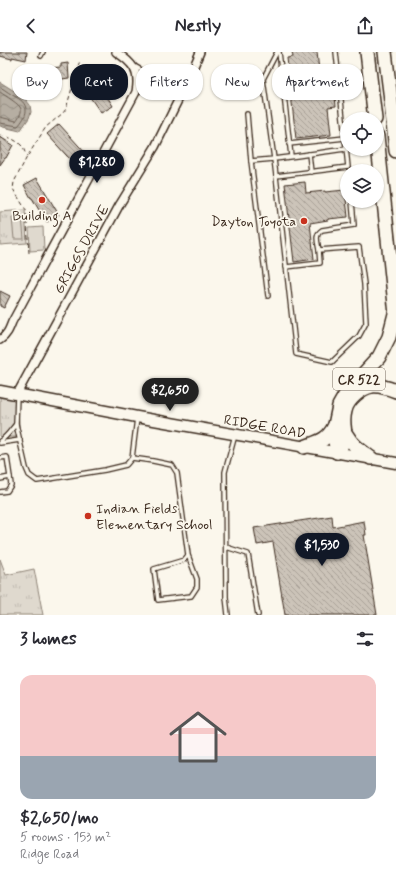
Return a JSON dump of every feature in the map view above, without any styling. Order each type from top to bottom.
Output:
[{"type":"highway","points":[[367,52],[374,112]]},
{"type":"highway","points":[[385,52],[396,150]]},
{"type":"highway","points":[[379,156],[396,314]]},
{"type":"highway","name":"CR 522","points":[[337,452],[334,436],[340,406],[347,392],[380,357],[389,337],[396,310]]},
{"type":"highway","points":[[371,458],[358,450],[351,443],[346,434],[344,411],[348,403],[356,394],[371,386],[384,387],[396,391]]},
{"type":"highway","points":[[304,447],[323,440],[331,433],[335,425]]},
{"type":"highway","points":[[337,452],[342,446],[346,434]]},
{"type":"street","points":[[0,340],[9,330],[136,92],[136,74],[132,65],[127,59],[116,52]]},
{"type":"street","name":"GRIGGS DRIVE","points":[[195,64],[200,52]]},
{"type":"street","name":"GRIGGS DRIVE","points":[[17,394],[120,204],[155,147],[178,100]]},
{"type":"street","name":"RIDGE ROAD","points":[[0,391],[396,463]]},
{"type":"lane","points":[[278,52],[291,156]]},
{"type":"lane","points":[[278,52],[263,79],[274,159],[296,354],[332,362],[359,336],[366,323],[360,247],[319,250]]},
{"type":"lane","points":[[336,52],[342,112]]},
{"type":"lane","points":[[132,65],[136,67]]},
{"type":"lane","points":[[247,114],[251,162],[268,296]]},
{"type":"lane","points":[[289,144],[340,139]]},
{"type":"lane","points":[[251,162],[340,150]]},
{"type":"lane","points":[[309,154],[311,172]]},
{"type":"lane","points":[[276,176],[340,170]]},
{"type":"lane","points":[[286,267],[320,263],[317,236],[318,232],[354,225],[353,208]]},
{"type":"lane","points":[[17,394],[16,424],[26,468],[29,475],[37,481],[105,470],[126,465],[132,458],[137,417]]},
{"type":"lane","points":[[0,442],[16,424]]},
{"type":"lane","points":[[228,615],[226,598],[225,472],[235,434]]},
{"type":"lane","points":[[0,442],[20,440]]},
{"type":"lane","points":[[0,458],[7,457],[11,485],[7,491],[0,492]]},
{"type":"lane","points":[[132,458],[172,465],[177,473],[188,555],[197,579],[197,587],[191,596],[158,600],[154,569],[184,560],[188,555]]},
{"type":"lane","points":[[0,479],[10,477]]},
{"type":"lane","points":[[226,547],[248,554],[258,615]]},
{"type":"path","points":[[29,252],[26,210],[15,193],[13,186],[14,182],[46,128],[66,109],[80,60]]},
{"type":"path","points":[[0,135],[10,138],[22,146],[27,158]]},
{"type":"green space","points":[[25,210],[27,243],[0,245],[0,212]]},
{"type":"green space","points":[[22,217],[24,239],[14,239],[12,218]]},
{"type":"green space","points":[[43,227],[44,250],[30,251],[29,228]]},
{"type":"green space","points":[[0,394],[17,397],[20,437],[0,437]]},
{"type":"green space","points":[[0,559],[6,575],[34,569],[43,615],[0,615]]},
{"type":"water","points":[[0,82],[12,90],[12,100],[26,100],[30,105],[31,112],[29,118],[20,131],[0,126]]},
{"type":"building","points":[[0,52],[27,52],[26,60],[0,56]]},
{"type":"building","points":[[292,52],[317,52],[318,64],[288,64],[287,58],[293,57]]},
{"type":"building","points":[[68,63],[69,78],[62,79],[61,64]]},
{"type":"building","points":[[92,100],[109,100],[113,106],[101,113]]},
{"type":"building","points":[[292,100],[335,100],[336,106],[328,107],[331,135],[296,139]]},
{"type":"building","points":[[59,124],[88,156],[76,166],[47,134]]},
{"type":"building","points":[[0,137],[13,145],[6,158],[0,165]]},
{"type":"building","name":"Building A","points":[[37,178],[59,215],[47,222],[24,185]]},
{"type":"building","name":"Dayton Toyota","points":[[305,182],[306,193],[340,190],[340,208],[347,208],[348,217],[310,223],[314,259],[294,262],[285,184]]},
{"type":"building","points":[[0,291],[10,296],[4,308],[0,306]]},
{"type":"building","points":[[332,516],[333,527],[364,521],[366,535],[364,535],[377,615],[285,615],[273,542],[257,545],[254,528]]},
{"type":"place","name":"Building A","points":[[42,200]]},
{"type":"place","name":"Dayton Toyota","points":[[304,221]]},
{"type":"place","name":"Indian Fields Elementary School","points":[[88,516]]}]
